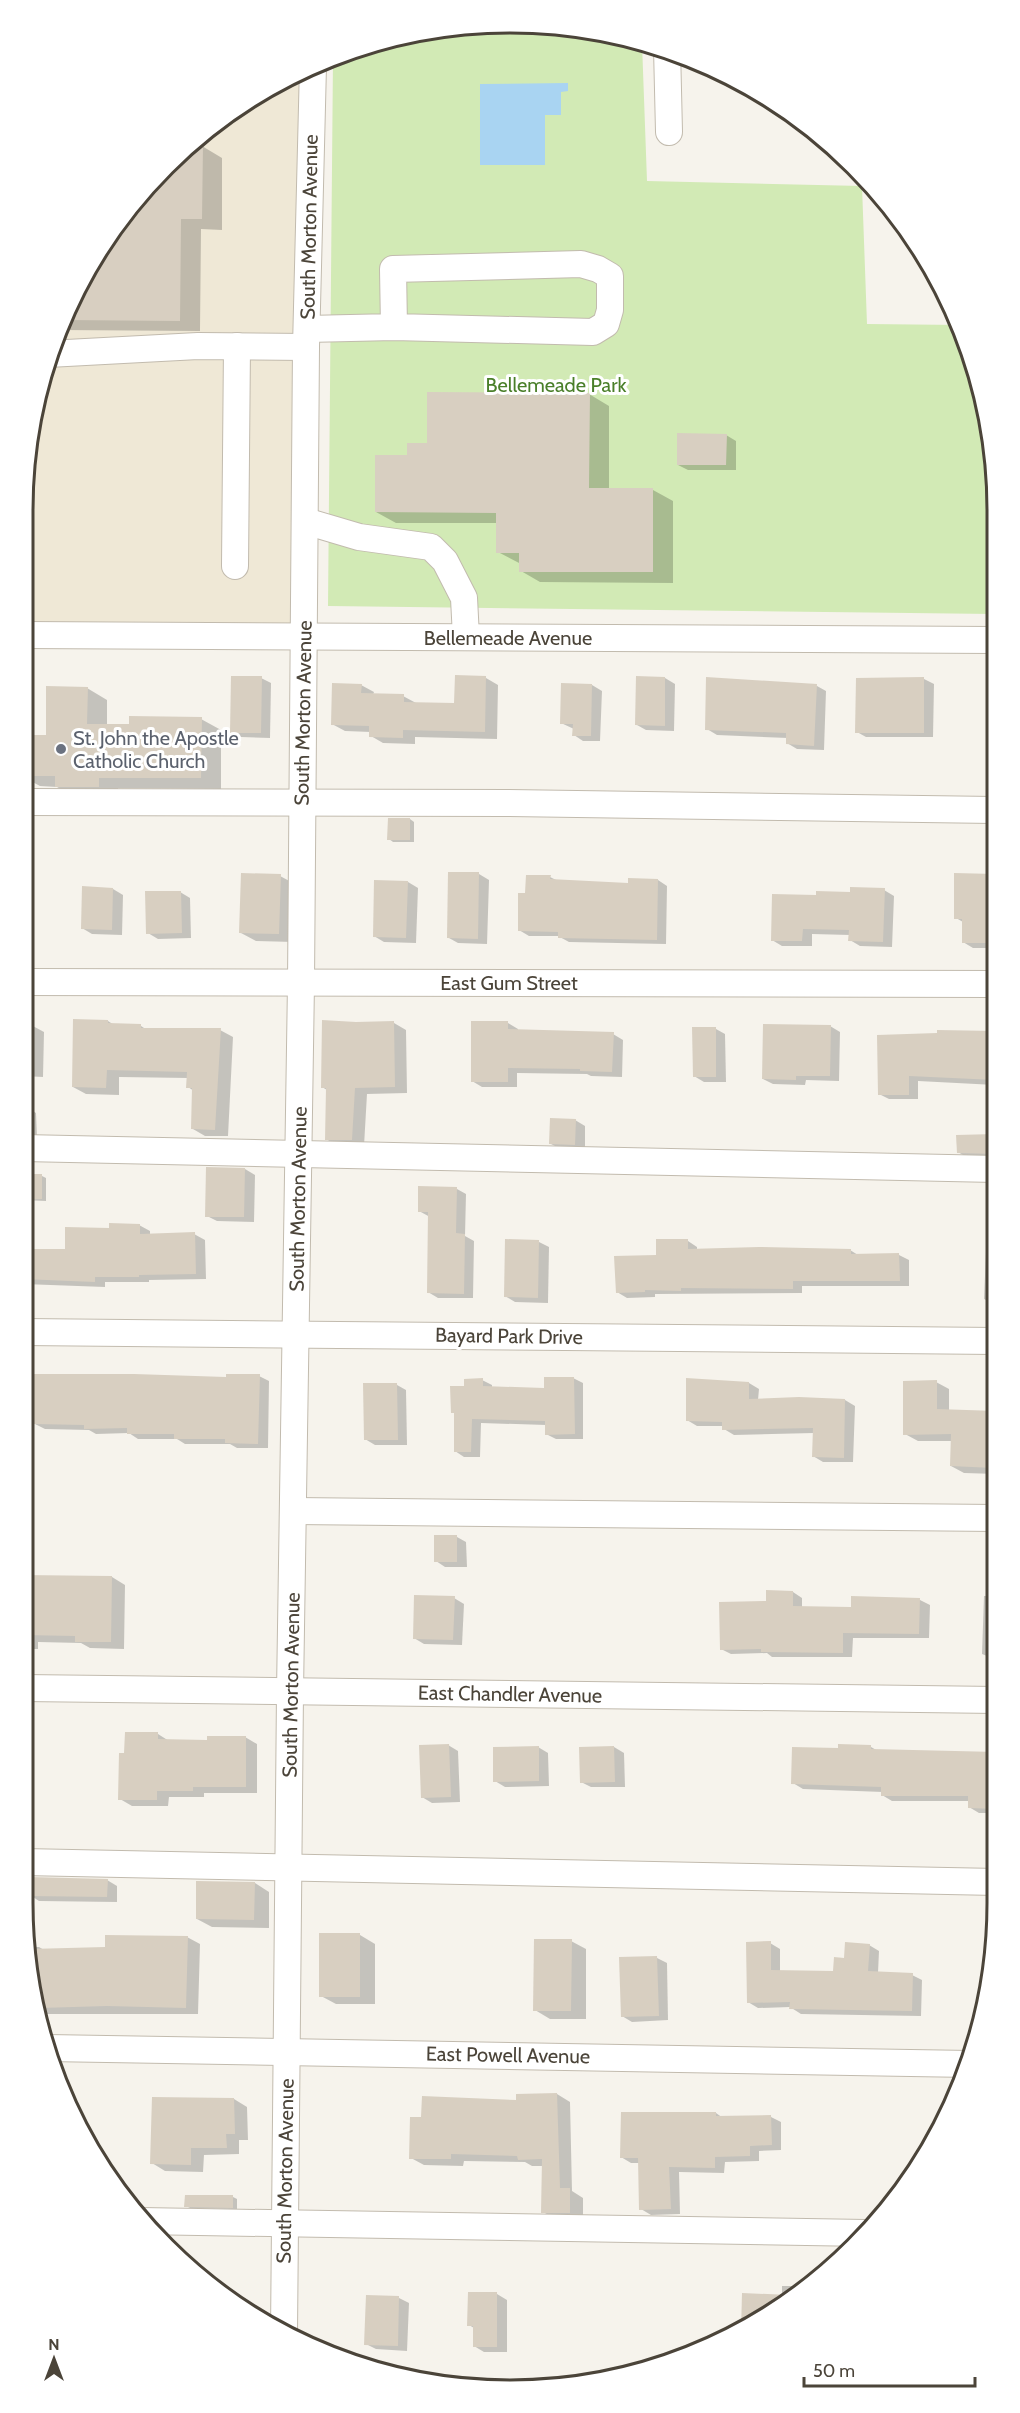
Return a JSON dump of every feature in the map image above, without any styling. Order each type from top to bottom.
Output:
[{"type":"street","points":[[667,60],[669,132]]},
{"type":"street","name":"South Morton Avenue","points":[[284,2323],[290,1692],[301,983],[306,338],[313,76]]},
{"type":"street","points":[[59,353],[237,346],[394,327],[593,332],[606,324],[610,310],[610,276],[598,269],[581,264],[393,269],[394,327]]},
{"type":"street","points":[[235,566],[237,346]]},
{"type":"street","points":[[305,521],[359,537],[431,547],[445,561],[464,598],[466,638]]},
{"type":"street","name":"Bellemeade Avenue","points":[[33,635],[987,640]]},
{"type":"street","points":[[33,802],[301,805],[509,804],[987,810]]},
{"type":"street","name":"East Gum Street","points":[[33,982],[987,984]]},
{"type":"street","points":[[33,1148],[987,1169]]},
{"type":"street","name":"Bayard Park Drive","points":[[33,1332],[987,1341]]},
{"type":"street","points":[[294,1511],[987,1518]]},
{"type":"street","name":"East Chandler Avenue","points":[[33,1688],[987,1700]]},
{"type":"street","points":[[33,1862],[987,1882]]},
{"type":"street","name":"East Powell Avenue","points":[[56,2048],[959,2064]]},
{"type":"street","points":[[154,2221],[854,2233]]},
{"type":"shaded area","points":[[302,81],[300,628],[33,627],[33,510],[37,448],[42,417],[58,357],[82,299],[113,245],[151,195],[195,151],[245,113]]},
{"type":"green space","name":"Bellemeade Park","points":[[479,34],[541,34],[572,37],[642,52],[647,181],[860,186],[862,188],[867,324],[950,325],[951,327],[971,387],[983,448],[987,510],[987,614],[328,606],[333,67],[417,42]]},
{"type":"water","points":[[568,83],[568,91],[561,92],[561,115],[545,115],[545,165],[480,165],[480,84]]},
{"type":"building","points":[[203,145],[202,219],[181,219],[180,321],[72,320],[113,245],[151,195]]},
{"type":"building","points":[[427,392],[590,393],[589,488],[653,488],[653,572],[519,572],[519,553],[496,553],[496,513],[375,512],[375,455],[407,455],[407,443],[427,443]]},
{"type":"building","points":[[677,433],[727,434],[726,465],[677,465]]},
{"type":"building","points":[[455,675],[486,676],[485,732],[403,730],[403,738],[369,737],[369,726],[331,725],[332,683],[362,684],[361,693],[404,694],[404,702],[454,703]]},
{"type":"building","points":[[231,676],[262,676],[261,733],[230,733]]},
{"type":"building","points":[[636,676],[665,677],[665,726],[635,725]]},
{"type":"building","points":[[706,677],[817,684],[814,746],[786,744],[786,733],[705,730]]},
{"type":"building","points":[[924,677],[924,733],[855,733],[856,678]]},
{"type":"building","points":[[561,683],[592,684],[591,736],[572,736],[573,724],[560,724]]},
{"type":"building","points":[[46,686],[88,687],[87,724],[129,724],[129,716],[202,717],[201,778],[99,778],[99,787],[55,787],[55,776],[33,776],[33,735],[46,735]]},
{"type":"building","points":[[388,818],[410,818],[410,840],[387,840]]},
{"type":"building","points":[[448,872],[479,872],[478,939],[447,938]]},
{"type":"building","points":[[241,873],[281,874],[279,934],[239,933]]},
{"type":"building","points":[[954,873],[987,874],[986,943],[962,943],[962,919],[954,919]]},
{"type":"building","points":[[526,875],[551,875],[550,879],[628,883],[628,878],[658,879],[657,940],[558,938],[558,932],[518,931],[518,893],[525,893]]},
{"type":"building","points":[[374,880],[408,881],[406,938],[373,937]]},
{"type":"building","points":[[82,886],[113,888],[112,930],[81,929]]},
{"type":"building","points":[[850,887],[885,888],[883,942],[848,941],[849,930],[803,929],[802,941],[771,941],[772,894],[816,895],[816,891],[850,892]]},
{"type":"building","points":[[145,891],[181,891],[182,933],[146,934]]},
{"type":"building","points":[[73,1019],[141,1024],[141,1028],[221,1028],[215,1130],[191,1129],[192,1088],[186,1088],[187,1072],[107,1070],[106,1088],[72,1087]]},
{"type":"building","points":[[322,1020],[394,1021],[395,1087],[355,1088],[352,1140],[325,1140],[326,1088],[321,1088]]},
{"type":"building","points":[[471,1021],[508,1021],[508,1029],[614,1032],[612,1072],[508,1068],[508,1082],[471,1082]]},
{"type":"building","points":[[763,1024],[831,1025],[830,1076],[796,1076],[796,1080],[762,1079]]},
{"type":"building","points":[[692,1027],[716,1027],[716,1077],[693,1077]]},
{"type":"building","points":[[937,1030],[987,1031],[987,1080],[909,1076],[909,1095],[878,1095],[877,1035],[937,1033]]},
{"type":"building","points":[[550,1118],[576,1119],[575,1145],[549,1144]]},
{"type":"building","points":[[987,1134],[987,1154],[957,1153],[956,1135]]},
{"type":"building","points":[[206,1167],[245,1168],[244,1217],[205,1217]]},
{"type":"building","points":[[33,1174],[42,1174],[42,1199],[33,1199]]},
{"type":"building","points":[[418,1186],[457,1187],[456,1233],[465,1234],[464,1294],[427,1293],[428,1212],[418,1212]]},
{"type":"building","points":[[109,1223],[140,1224],[140,1234],[195,1232],[196,1274],[95,1277],[95,1282],[33,1279],[33,1249],[65,1249],[65,1227],[109,1228]]},
{"type":"building","points":[[505,1239],[539,1240],[538,1298],[504,1297]]},
{"type":"building","points":[[656,1239],[688,1239],[688,1249],[759,1247],[851,1249],[851,1254],[899,1253],[900,1281],[793,1281],[793,1289],[681,1288],[681,1291],[645,1290],[645,1292],[616,1293],[614,1256],[656,1255]]},
{"type":"building","points":[[34,1374],[226,1377],[226,1374],[260,1374],[258,1444],[225,1443],[225,1439],[174,1439],[174,1434],[127,1434],[127,1428],[84,1429],[84,1425],[34,1424]]},
{"type":"building","points":[[544,1377],[574,1377],[575,1434],[545,1435],[545,1421],[472,1419],[471,1452],[454,1452],[454,1413],[451,1413],[450,1386],[464,1386],[464,1379],[483,1378],[483,1386],[544,1388]]},
{"type":"building","points":[[686,1378],[749,1382],[749,1399],[799,1397],[845,1399],[844,1458],[812,1457],[813,1428],[722,1430],[722,1422],[686,1421]]},
{"type":"building","points":[[937,1380],[937,1409],[987,1411],[987,1468],[950,1466],[951,1434],[903,1435],[903,1381]]},
{"type":"building","points":[[363,1383],[397,1383],[398,1440],[364,1440]]},
{"type":"building","points":[[434,1535],[457,1535],[457,1562],[434,1562]]},
{"type":"building","points":[[33,1575],[112,1576],[111,1642],[75,1642],[75,1636],[33,1635]]},
{"type":"building","points":[[766,1590],[793,1591],[793,1606],[851,1607],[851,1596],[920,1598],[919,1634],[843,1633],[843,1653],[761,1652],[761,1649],[720,1650],[719,1602],[766,1601]]},
{"type":"building","points":[[414,1595],[455,1596],[453,1640],[413,1639]]},
{"type":"building","points":[[125,1732],[158,1732],[158,1739],[207,1740],[207,1736],[246,1736],[246,1787],[193,1787],[193,1791],[157,1791],[157,1800],[118,1800],[119,1753],[124,1753]]},
{"type":"building","points":[[449,1744],[451,1797],[421,1798],[419,1745]]},
{"type":"building","points":[[838,1744],[871,1745],[871,1749],[987,1752],[987,1809],[968,1808],[968,1796],[881,1796],[881,1787],[791,1784],[792,1747],[838,1748]]},
{"type":"building","points":[[539,1746],[539,1781],[493,1782],[493,1747]]},
{"type":"building","points":[[614,1746],[615,1782],[580,1783],[579,1747]]},
{"type":"building","points":[[33,1877],[108,1879],[107,1897],[33,1896]]},
{"type":"building","points":[[196,1881],[255,1882],[254,1920],[196,1919]]},
{"type":"building","points":[[319,1933],[360,1933],[360,1997],[319,1997]]},
{"type":"building","points":[[105,1935],[188,1936],[186,2008],[107,2006],[45,2008],[35,1949],[105,1947]]},
{"type":"building","points":[[534,1939],[572,1939],[571,2011],[533,2011]]},
{"type":"building","points":[[771,1941],[771,1970],[833,1971],[834,1957],[844,1958],[845,1942],[870,1944],[868,1971],[913,1973],[912,2011],[789,2009],[790,2002],[747,2003],[746,1942]]},
{"type":"building","points":[[657,1956],[659,2016],[621,2017],[619,1957]]},
{"type":"building","points":[[557,2093],[560,2188],[570,2188],[570,2213],[541,2213],[542,2159],[518,2160],[517,2156],[451,2154],[451,2159],[409,2159],[410,2117],[421,2117],[422,2096],[516,2100],[516,2094]]},
{"type":"building","points":[[152,2097],[234,2098],[235,2134],[226,2134],[227,2148],[191,2148],[191,2165],[150,2164]]},
{"type":"building","points":[[621,2112],[716,2112],[716,2116],[771,2115],[772,2145],[750,2146],[750,2156],[715,2157],[715,2168],[669,2167],[671,2209],[639,2210],[638,2158],[620,2158]]},
{"type":"building","points":[[185,2195],[233,2195],[233,2208],[184,2207]]},
{"type":"building","points":[[468,2292],[497,2292],[497,2347],[473,2347],[473,2326],[467,2326]]},
{"type":"building","points":[[742,2293],[782,2295],[775,2300],[741,2320]]},
{"type":"building","points":[[366,2295],[399,2296],[398,2346],[364,2345]]},
{"type":"place","name":"St. John the Apostle Catholic Church","points":[[61,749]]}]
